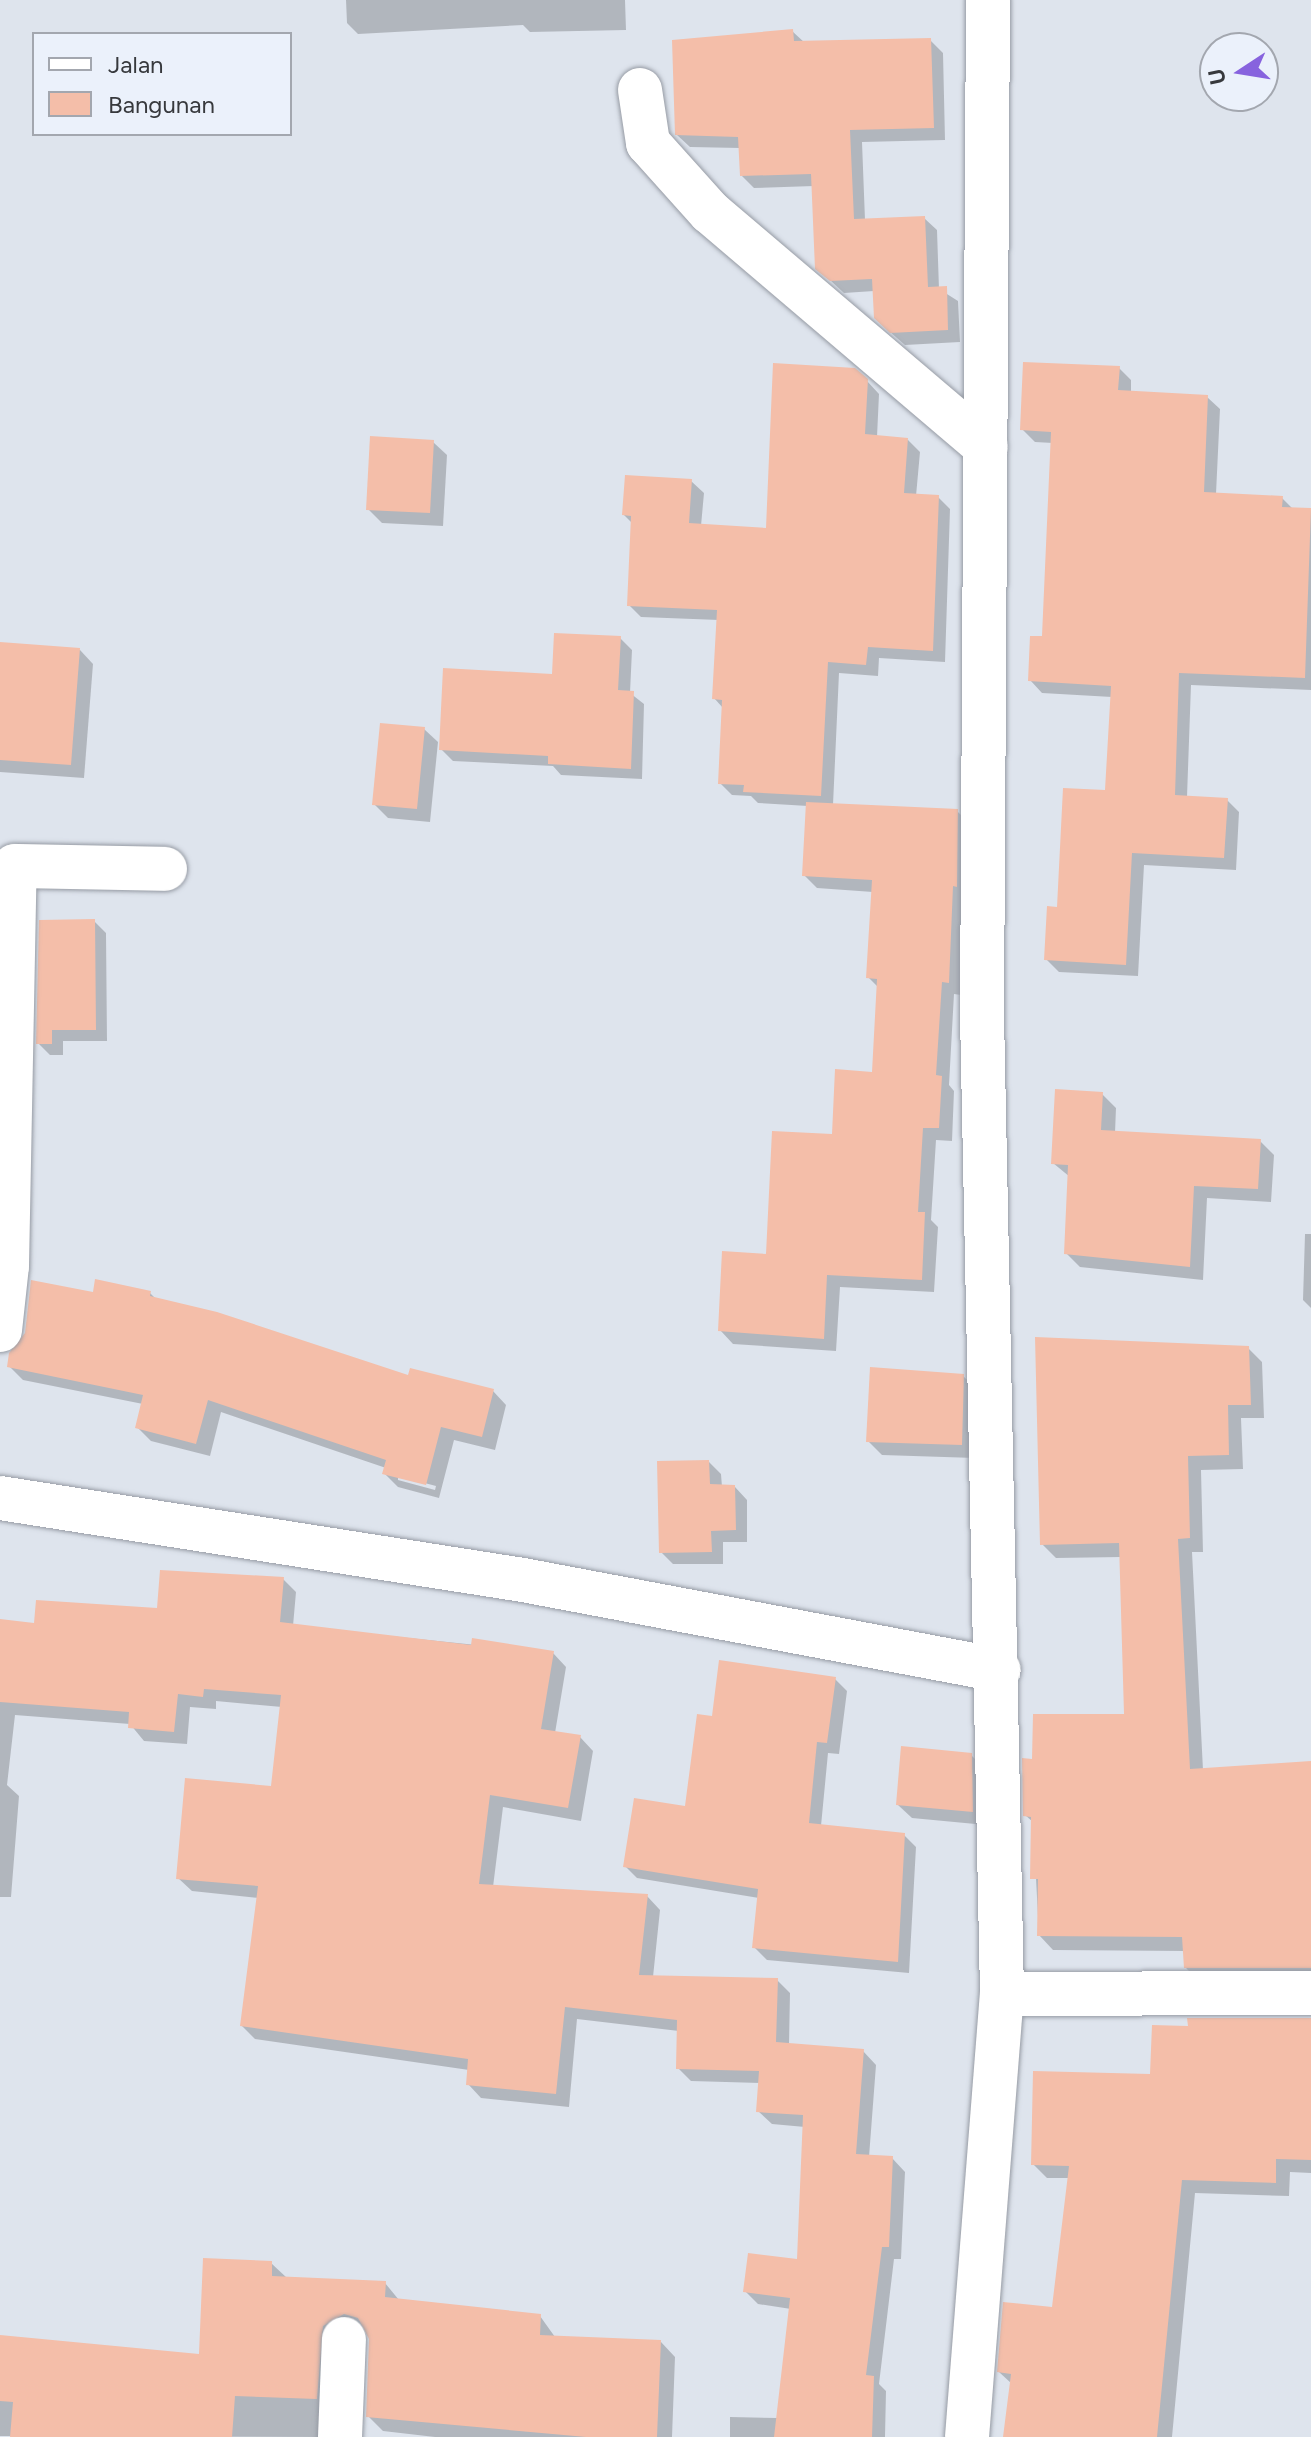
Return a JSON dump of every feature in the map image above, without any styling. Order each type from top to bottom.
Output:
[{"type":"street","points":[[967,2437],[1002,1994],[999,1670],[982,1012],[988,0]]},
{"type":"street","points":[[640,90],[648,143],[710,212],[986,447]]},
{"type":"street","points":[[0,1330],[7,1266],[8,885],[15,866],[165,869]]},
{"type":"street","points":[[0,1498],[538,1583],[999,1670]]},
{"type":"street","points":[[1002,1994],[1311,1993]]},
{"type":"street","points":[[340,2437],[344,2339]]},
{"type":"building","points":[[793,29],[794,41],[931,38],[934,128],[850,130],[854,219],[925,216],[928,287],[947,286],[948,330],[890,333],[874,318],[872,279],[830,281],[815,269],[811,174],[740,176],[738,137],[675,135],[672,40]]},
{"type":"building","points":[[1023,362],[1120,366],[1118,390],[1208,395],[1204,492],[1283,496],[1282,507],[1311,508],[1305,678],[1179,673],[1175,795],[1228,798],[1224,858],[1132,853],[1126,965],[1044,960],[1047,906],[1057,907],[1063,788],[1105,790],[1111,686],[1028,681],[1030,636],[1042,636],[1051,432],[1020,430]]},
{"type":"building","points":[[773,363],[855,368],[868,379],[865,434],[908,438],[904,493],[939,495],[933,651],[868,647],[866,665],[828,662],[821,796],[743,792],[744,785],[718,784],[722,700],[712,699],[717,610],[627,606],[631,516],[622,515],[625,475],[692,479],[689,523],[766,528]]},
{"type":"building","points":[[370,436],[434,440],[430,513],[366,510]]},
{"type":"building","points":[[554,633],[621,636],[618,690],[634,691],[631,769],[548,764],[548,756],[439,750],[443,668],[552,674]]},
{"type":"building","points":[[0,642],[80,648],[71,765],[0,760]]},
{"type":"building","points":[[380,723],[425,727],[417,809],[372,805]]},
{"type":"building","points":[[806,802],[958,809],[957,887],[953,886],[949,983],[942,982],[936,1075],[942,1076],[939,1128],[923,1128],[918,1212],[925,1212],[922,1280],[827,1275],[824,1339],[718,1331],[722,1251],[766,1254],[772,1131],[832,1134],[835,1069],[872,1072],[877,979],[866,978],[872,880],[802,876]]},
{"type":"building","points":[[95,919],[96,1030],[52,1030],[52,1044],[36,1044],[39,920]]},
{"type":"building","points":[[1055,1089],[1103,1092],[1101,1130],[1261,1139],[1258,1189],[1194,1186],[1190,1267],[1064,1254],[1068,1165],[1051,1164]]},
{"type":"building","points":[[95,1279],[151,1291],[150,1296],[217,1312],[408,1375],[410,1368],[494,1389],[482,1437],[441,1427],[426,1485],[382,1474],[386,1460],[208,1400],[196,1444],[135,1428],[143,1395],[7,1367],[9,1353],[25,1333],[31,1280],[93,1292]]},
{"type":"building","points":[[1035,1337],[1249,1346],[1251,1405],[1228,1405],[1229,1455],[1188,1456],[1190,1538],[1178,1539],[1190,1769],[1311,1761],[1311,1968],[1184,1968],[1182,1937],[1037,1936],[1038,1879],[1030,1879],[1031,1817],[1023,1816],[1022,1758],[1032,1759],[1033,1714],[1124,1714],[1119,1543],[1040,1545]]},
{"type":"building","points":[[870,1367],[964,1374],[962,1445],[866,1442]]},
{"type":"building","points":[[709,1460],[710,1484],[735,1485],[736,1530],[711,1531],[712,1552],[659,1553],[657,1461]]},
{"type":"building","points":[[160,1570],[284,1577],[280,1622],[471,1645],[472,1638],[554,1651],[541,1729],[581,1735],[568,1808],[490,1795],[479,1884],[648,1894],[639,1975],[778,1978],[776,2042],[864,2049],[856,2154],[893,2156],[889,2247],[882,2247],[866,2375],[874,2376],[872,2437],[774,2437],[790,2298],[743,2292],[748,2253],[797,2259],[803,2115],[756,2112],[759,2071],[676,2069],[677,2020],[565,2007],[556,2094],[466,2085],[468,2059],[240,2026],[258,1886],[176,1879],[185,1778],[271,1786],[281,1695],[204,1689],[203,1697],[178,1694],[174,1732],[128,1728],[129,1712],[0,1702],[0,1619],[34,1623],[36,1600],[157,1608]]},
{"type":"building","points":[[719,1660],[836,1677],[827,1743],[817,1742],[809,1823],[905,1833],[898,1962],[752,1948],[758,1889],[623,1867],[634,1798],[685,1806],[697,1714],[712,1716]]},
{"type":"building","points":[[901,1746],[972,1753],[973,1812],[896,1805]]},
{"type":"building","points":[[1187,2018],[1311,2018],[1311,2160],[1276,2159],[1276,2183],[1182,2180],[1157,2437],[1003,2437],[1011,2374],[997,2372],[1003,2302],[1052,2307],[1069,2166],[1031,2165],[1033,2071],[1150,2074],[1152,2025],[1188,2026]]},
{"type":"building","points":[[203,2258],[272,2261],[272,2276],[386,2281],[385,2297],[541,2314],[540,2335],[661,2340],[657,2437],[586,2437],[366,2417],[369,2339],[358,2318],[344,2314],[323,2326],[317,2399],[235,2396],[232,2437],[10,2437],[13,2402],[0,2401],[0,2335],[199,2354]]}]
